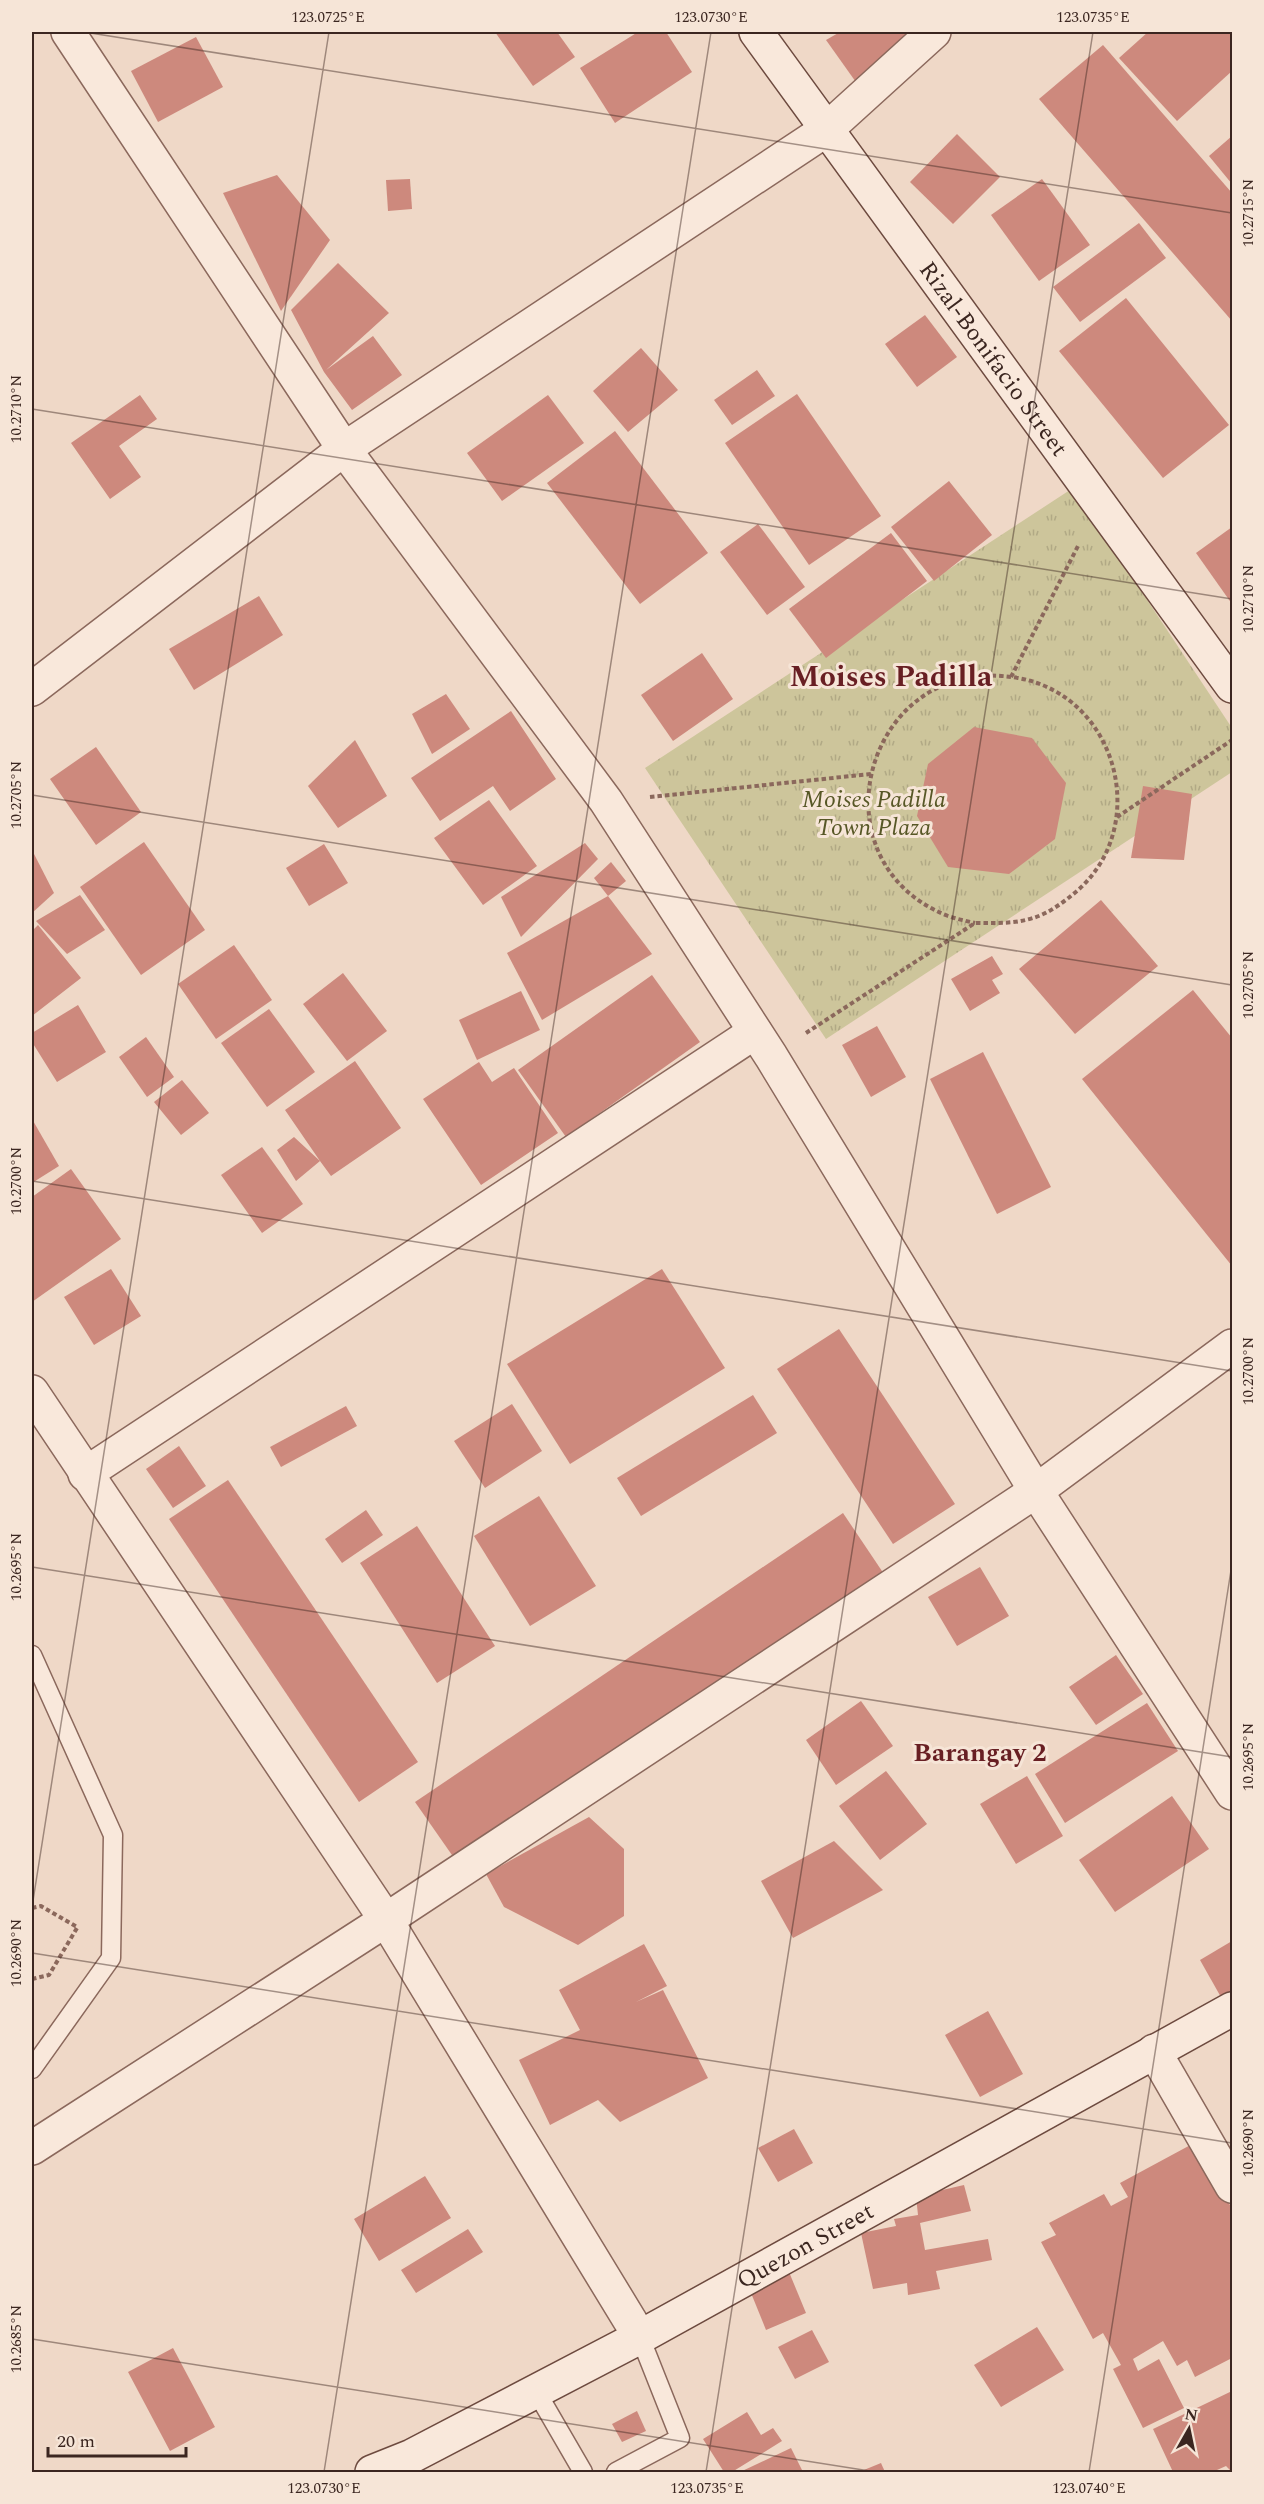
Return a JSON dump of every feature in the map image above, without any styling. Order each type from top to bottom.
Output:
[{"type":"street","points":[[68,32],[344,449],[606,801],[763,1044],[1036,1491],[1233,1793]]},
{"type":"street","name":"Rizal-Bonifacio Street","points":[[756,32],[1233,686]]},
{"type":"street","points":[[32,689],[344,449],[826,130],[934,32]]},
{"type":"street","points":[[85,1474],[763,1044]]},
{"type":"street","points":[[32,2148],[386,1920],[1036,1491],[1233,1346]]},
{"type":"street","points":[[32,1392],[386,1920],[640,2337]]},
{"type":"street","name":"Quezon Street","points":[[372,2472],[416,2464],[536,2391],[640,2337],[1233,2009]]},
{"type":"street","points":[[1154,2051],[1233,2186]]},
{"type":"lane","points":[[32,1654],[112,1834],[111,1958],[32,2069]]},
{"type":"lane","points":[[616,2472],[680,2438],[640,2337]]},
{"type":"lane","points":[[536,2391],[583,2472]]},
{"type":"path","points":[[1011,677],[1099,503]]},
{"type":"path","points":[[994,675],[1011,677],[1047,687],[1070,702],[1089,720],[1106,745],[1116,774],[1118,804],[1113,834],[1102,861],[1085,885],[1061,904],[1034,918],[1004,924],[975,923],[949,916],[925,904],[904,888],[887,867],[876,844],[869,818],[868,792],[871,774],[872,765],[883,740],[898,718],[918,699],[941,686],[967,678],[994,675]]},
{"type":"path","points":[[1116,817],[1233,740]]},
{"type":"path","points":[[606,801],[871,774]]},
{"type":"path","points":[[763,1044],[975,923]]},
{"type":"path","points":[[32,1908],[41,1906],[78,1928],[49,1975],[32,1979]]},
{"type":"green space","name":"Moises Padilla Town Plaza","points":[[1073,488],[1232,728],[1232,772],[826,1039],[645,768]]},
{"type":"building","points":[[495,32],[557,32],[575,57],[533,86]]},
{"type":"building","points":[[638,32],[666,32],[692,72],[615,123],[580,68]]},
{"type":"building","points":[[840,32],[907,32],[913,40],[858,85],[826,40]]},
{"type":"building","points":[[1148,32],[1232,32],[1232,71],[1177,121],[1119,58]]},
{"type":"building","points":[[196,37],[223,87],[158,122],[131,71]]},
{"type":"building","points":[[1103,45],[1232,193],[1232,321],[1039,99]]},
{"type":"building","points":[[957,134],[1000,177],[953,224],[910,182]]},
{"type":"building","points":[[1232,136],[1232,184],[1209,156]]},
{"type":"building","points":[[277,175],[330,240],[281,311],[223,193]]},
{"type":"building","points":[[410,179],[412,209],[388,211],[386,180]]},
{"type":"building","points":[[1042,179],[1090,245],[1039,281],[991,215]]},
{"type":"building","points":[[1139,223],[1166,258],[1080,322],[1053,287]]},
{"type":"building","points":[[338,263],[389,313],[326,370],[373,336],[402,375],[352,410],[324,372],[291,310]]},
{"type":"building","points":[[1126,298],[1229,425],[1163,478],[1059,351]]},
{"type":"building","points":[[925,315],[957,357],[917,387],[885,344]]},
{"type":"building","points":[[641,348],[678,390],[628,432],[593,391]]},
{"type":"building","points":[[757,370],[775,396],[732,425],[714,400]]},
{"type":"building","points":[[797,394],[881,516],[809,565],[725,443]]},
{"type":"building","points":[[140,395],[157,419],[119,446],[141,477],[110,499],[71,443]]},
{"type":"building","points":[[548,395],[584,443],[502,501],[467,453]]},
{"type":"building","points":[[615,431],[708,553],[640,604],[547,483]]},
{"type":"building","points":[[949,481],[992,535],[934,581],[891,527]]},
{"type":"building","points":[[758,524],[805,587],[767,615],[720,552]]},
{"type":"building","points":[[1232,527],[1232,604],[1196,553]]},
{"type":"building","points":[[891,533],[927,581],[826,658],[789,609]]},
{"type":"building","points":[[259,596],[283,635],[194,690],[169,649]]},
{"type":"building","points":[[702,653],[733,699],[673,741],[641,695]]},
{"type":"building","points":[[446,694],[470,729],[432,754],[412,714]]},
{"type":"building","points":[[511,711],[556,779],[510,811],[493,786],[440,821],[411,778]]},
{"type":"building","points":[[974,727],[1032,738],[1066,783],[1055,839],[1009,874],[948,867],[917,816],[928,764]]},
{"type":"building","points":[[355,740],[387,796],[338,828],[308,786]]},
{"type":"building","points":[[96,747],[141,812],[96,845],[50,779]]},
{"type":"building","points":[[1143,786],[1192,794],[1184,860],[1131,858]]},
{"type":"building","points":[[489,800],[537,866],[483,905],[434,838]]},
{"type":"building","points":[[144,842],[205,930],[141,975],[80,887]]},
{"type":"building","points":[[585,843],[598,859],[521,937],[501,897]]},
{"type":"building","points":[[324,844],[348,883],[309,906],[286,868]]},
{"type":"building","points":[[33,852],[54,893],[32,913],[32,854]]},
{"type":"building","points":[[611,862],[626,881],[608,896],[594,878]]},
{"type":"building","points":[[80,895],[105,930],[67,954],[36,921]]},
{"type":"building","points":[[608,896],[652,954],[542,1020],[507,953]]},
{"type":"building","points":[[1101,900],[1158,966],[1075,1034],[1019,969]]},
{"type":"building","points":[[38,925],[81,978],[32,1016],[32,931]]},
{"type":"building","points":[[234,945],[272,1000],[216,1039],[178,984]]},
{"type":"building","points":[[992,956],[1003,974],[992,980],[1000,993],[970,1011],[951,979]]},
{"type":"building","points":[[343,973],[387,1031],[347,1061],[303,1004]]},
{"type":"building","points":[[652,975],[700,1042],[566,1137],[518,1070]]},
{"type":"building","points":[[1193,990],[1232,1038],[1232,1266],[1082,1079]]},
{"type":"building","points":[[521,991],[540,1030],[477,1060],[459,1020]]},
{"type":"building","points":[[78,1005],[106,1052],[57,1082],[32,1042],[32,1033]]},
{"type":"building","points":[[269,1009],[315,1072],[267,1107],[221,1043]]},
{"type":"building","points":[[877,1026],[906,1077],[871,1097],[842,1045]]},
{"type":"building","points":[[146,1037],[174,1077],[147,1097],[119,1057]]},
{"type":"building","points":[[983,1052],[1051,1187],[997,1214],[930,1079]]},
{"type":"building","points":[[355,1061],[401,1128],[331,1176],[285,1110]]},
{"type":"building","points":[[479,1062],[492,1082],[514,1068],[558,1133],[481,1185],[423,1099]]},
{"type":"building","points":[[182,1080],[209,1113],[181,1135],[154,1102]]},
{"type":"building","points":[[32,1119],[59,1166],[32,1183]]},
{"type":"building","points":[[294,1137],[320,1161],[296,1181],[277,1150]]},
{"type":"building","points":[[262,1147],[303,1204],[262,1233],[221,1175]]},
{"type":"building","points":[[71,1169],[121,1239],[32,1302],[32,1197]]},
{"type":"building","points":[[111,1269],[141,1316],[94,1345],[64,1297]]},
{"type":"building","points":[[662,1269],[725,1368],[570,1464],[507,1364]]},
{"type":"building","points":[[839,1329],[955,1504],[893,1544],[777,1369]]},
{"type":"building","points":[[753,1395],[777,1433],[641,1516],[617,1478]]},
{"type":"building","points":[[512,1404],[542,1451],[485,1488],[454,1441]]},
{"type":"building","points":[[346,1406],[357,1426],[281,1467],[270,1447]]},
{"type":"building","points":[[179,1446],[206,1486],[173,1508],[146,1469]]},
{"type":"building","points":[[228,1480],[418,1762],[359,1802],[169,1519]]},
{"type":"building","points":[[539,1496],[596,1586],[530,1626],[474,1536]]},
{"type":"building","points":[[366,1510],[383,1535],[342,1563],[325,1539]]},
{"type":"building","points":[[843,1513],[888,1580],[461,1868],[415,1802]]},
{"type":"building","points":[[417,1526],[495,1646],[437,1683],[360,1563]]},
{"type":"building","points":[[980,1567],[1009,1616],[957,1646],[928,1597]]},
{"type":"building","points":[[1116,1655],[1143,1694],[1096,1725],[1069,1687]]},
{"type":"building","points":[[861,1701],[893,1746],[836,1785],[806,1740]]},
{"type":"building","points":[[1147,1703],[1178,1751],[1065,1823],[1035,1774]]},
{"type":"building","points":[[886,1771],[927,1824],[880,1860],[839,1806]]},
{"type":"building","points":[[1027,1776],[1063,1836],[1016,1864],[980,1804]]},
{"type":"building","points":[[1172,1796],[1209,1849],[1115,1912],[1079,1860]]},
{"type":"building","points":[[589,1817],[624,1849],[624,1916],[578,1945],[504,1907],[486,1874]]},
{"type":"building","points":[[834,1841],[883,1890],[793,1938],[761,1881]]},
{"type":"building","points":[[1232,1941],[1232,1994],[1222,1999],[1200,1960]]},
{"type":"building","points":[[644,1944],[667,1986],[636,2002],[663,1990],[708,2078],[620,2122],[598,2100],[550,2125],[519,2060],[580,2030],[559,1990]]},
{"type":"building","points":[[988,2011],[1023,2074],[980,2097],[945,2035]]},
{"type":"building","points":[[794,2129],[813,2163],[778,2182],[758,2148]]},
{"type":"building","points":[[1196,2142],[1232,2209],[1232,2358],[1195,2377],[1187,2360],[1177,2366],[1163,2341],[1133,2359],[1138,2371],[1159,2359],[1184,2408],[1143,2428],[1113,2369],[1121,2365],[1103,2333],[1093,2339],[1041,2242],[1056,2235],[1049,2223],[1104,2194],[1111,2206],[1128,2197],[1120,2183]]},
{"type":"building","points":[[425,2176],[451,2218],[379,2261],[354,2219]]},
{"type":"building","points":[[964,2185],[971,2211],[920,2223],[925,2250],[988,2239],[992,2260],[936,2271],[940,2289],[908,2295],[907,2283],[873,2289],[861,2233],[896,2226],[894,2219],[918,2215],[916,2196]]},
{"type":"building","points":[[468,2229],[483,2252],[416,2293],[401,2270]]},
{"type":"building","points":[[789,2272],[806,2313],[766,2330],[749,2288]]},
{"type":"building","points":[[1037,2327],[1064,2370],[1001,2407],[974,2365]]},
{"type":"building","points":[[812,2330],[829,2362],[795,2379],[778,2347]]},
{"type":"building","points":[[173,2348],[215,2427],[170,2451],[128,2372]]},
{"type":"building","points":[[1232,2391],[1232,2472],[1226,2466],[1217,2472],[1173,2472],[1153,2429]]},
{"type":"building","points":[[637,2411],[646,2431],[622,2442],[612,2424]]},
{"type":"building","points":[[747,2412],[761,2435],[773,2428],[782,2441],[732,2472],[724,2472],[703,2439]]},
{"type":"building","points":[[791,2448],[803,2472],[740,2472]]},
{"type":"building","points":[[881,2463],[885,2472],[859,2472]]},
{"type":"district","name":"Moises Padilla","points":[[891,676]]},
{"type":"district","name":"Barangay 2","points":[[980,1752]]}]
